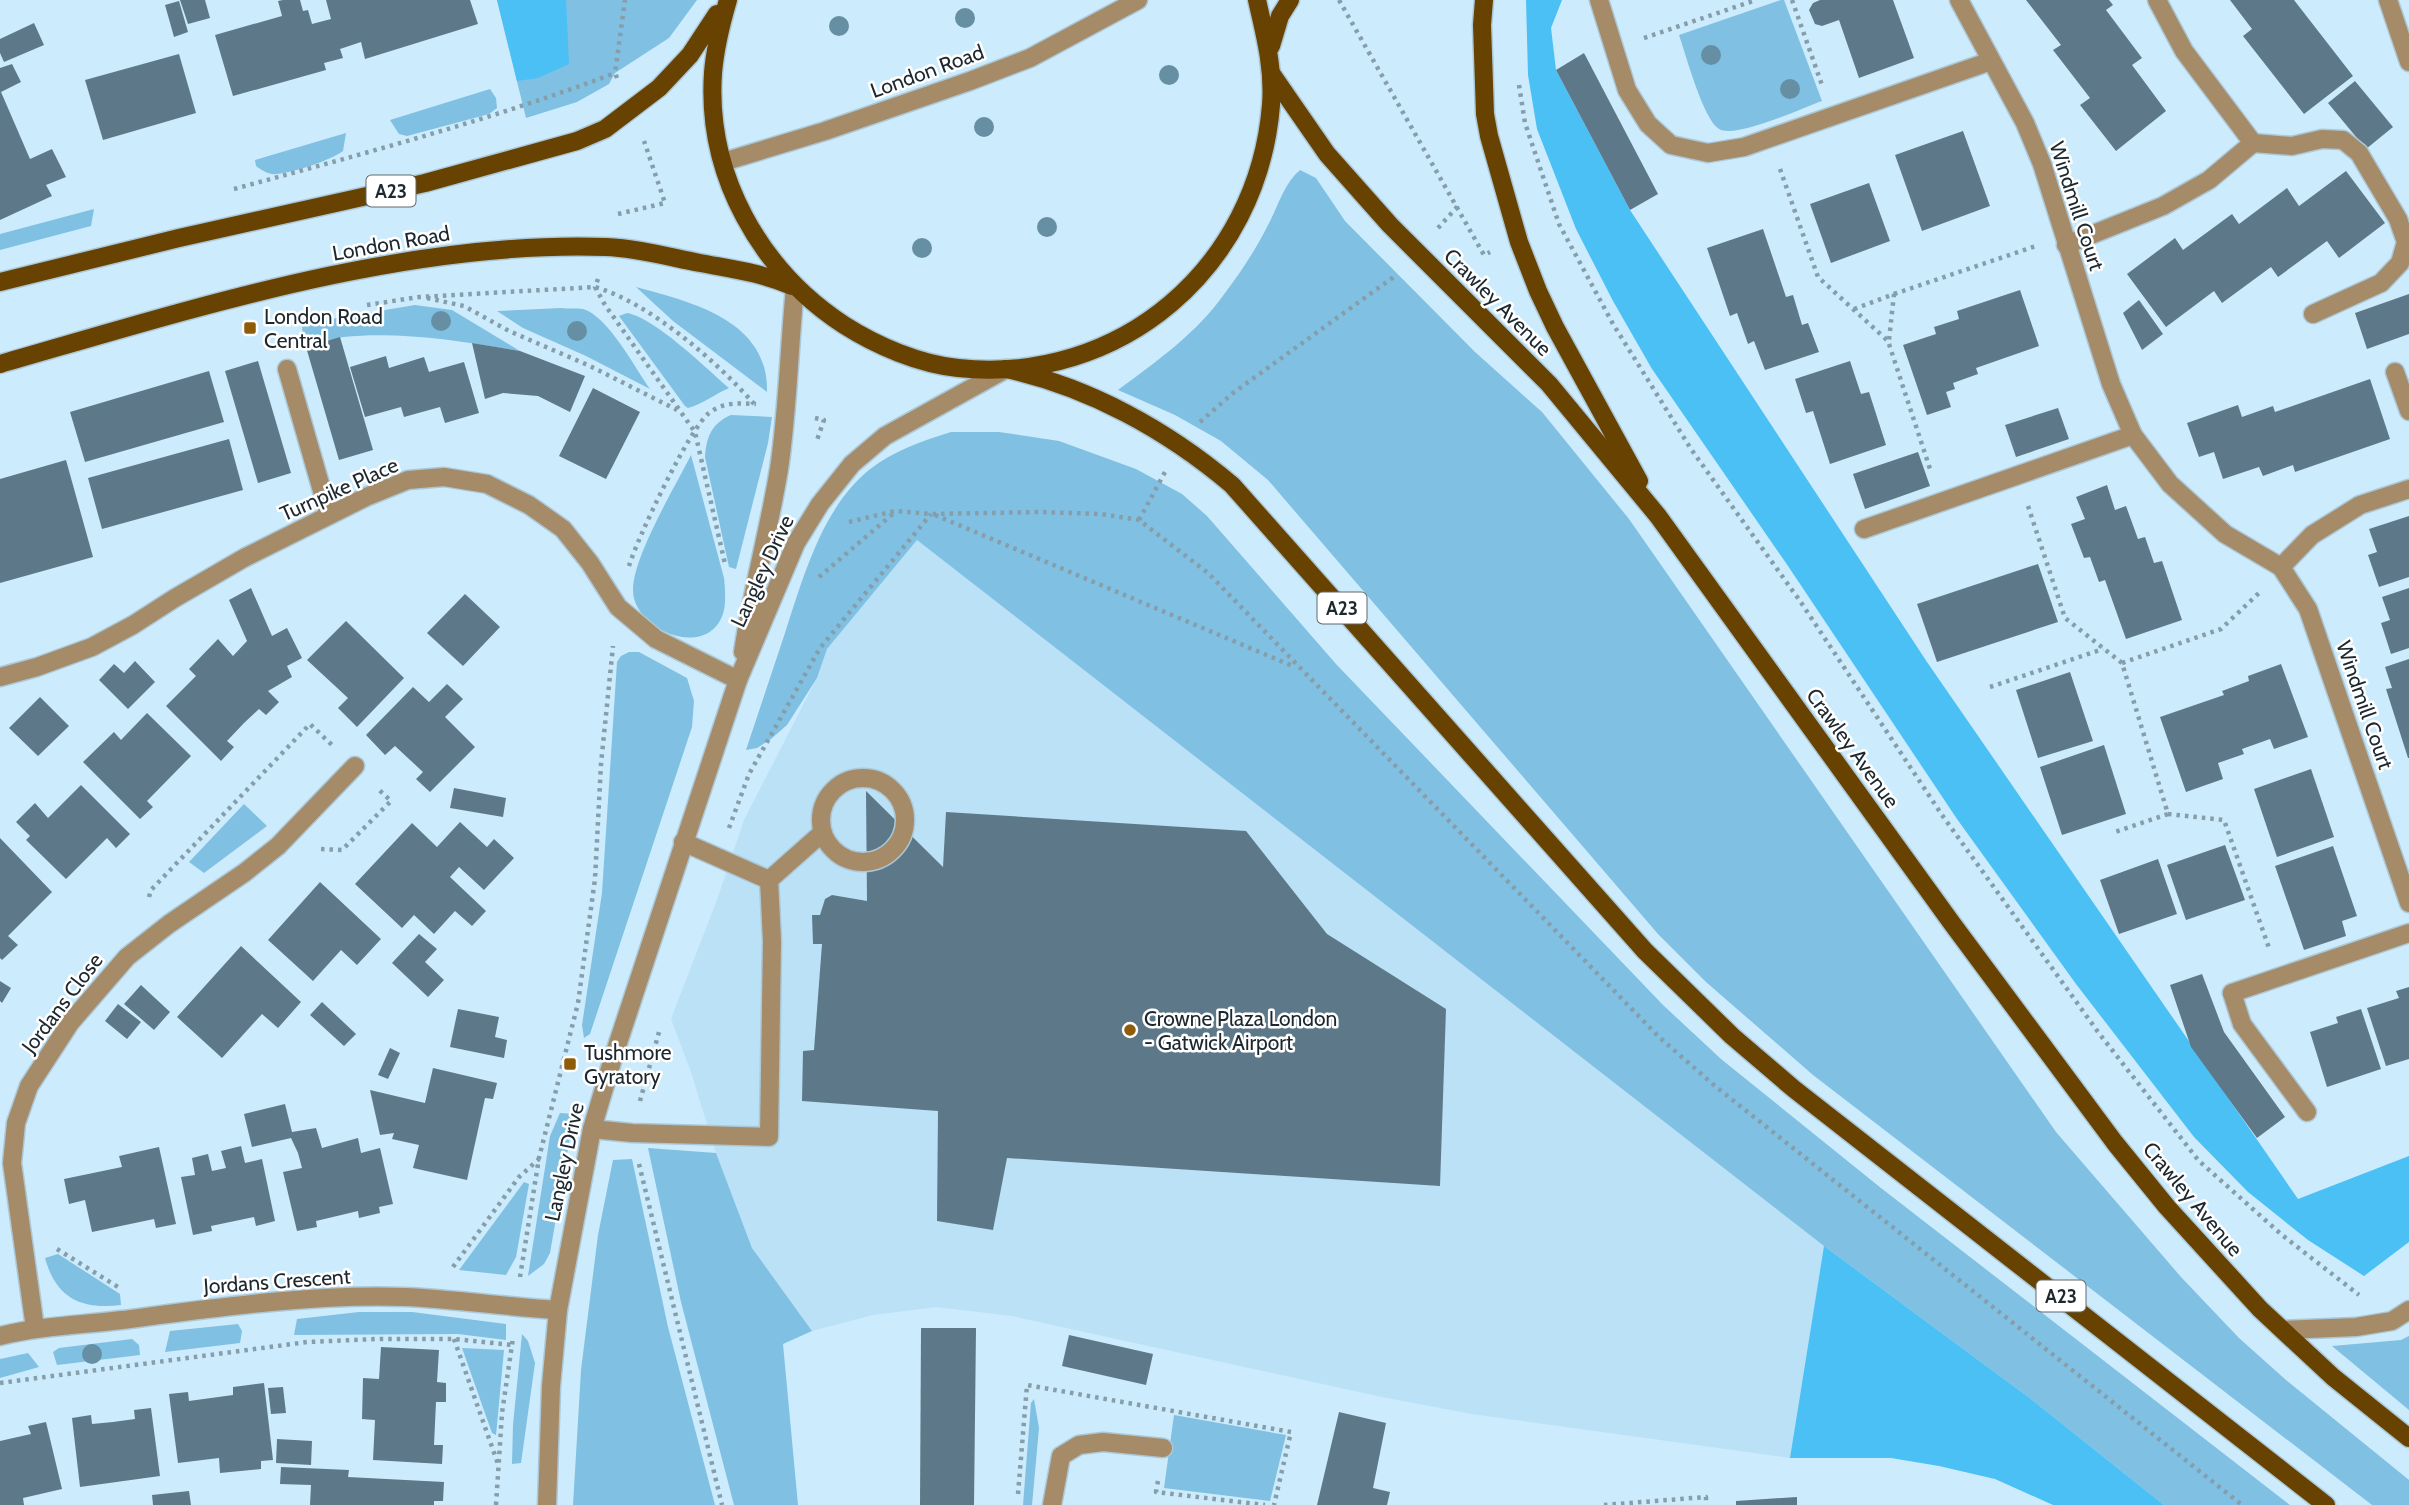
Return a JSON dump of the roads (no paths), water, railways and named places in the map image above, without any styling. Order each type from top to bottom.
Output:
[{"type":"main road","name":"A23","points":[[0,282],[179,238],[425,183],[587,137],[605,129],[659,88],[690,55],[726,0]]},
{"type":"main road","points":[[726,0],[717,37],[713,74],[714,106],[723,162],[737,205],[771,261],[795,288],[821,310],[857,334],[889,349],[957,368],[1006,369],[1058,361],[1093,351],[1139,328],[1181,297],[1200,278],[1233,232],[1248,202],[1264,158],[1272,104],[1270,52],[1257,0]]},
{"type":"main road","points":[[1270,52],[1275,27],[1290,0]]},
{"type":"main road","points":[[1484,0],[1482,25],[1485,114],[1519,242],[1555,327],[1658,516]]},
{"type":"main road","name":"Crawley Avenue","points":[[1271,73],[1327,154],[1390,225],[1549,384],[1658,516],[1951,922],[2115,1143],[2167,1207],[2223,1271],[2283,1331],[2333,1377],[2409,1438]]},
{"type":"main road","name":"London Road","points":[[0,363],[231,299],[395,264],[472,252],[531,247],[609,247],[733,269],[775,279],[795,288]]},
{"type":"main road","name":"A23","points":[[1006,369],[1059,383],[1104,402],[1180,445],[1210,466],[1240,493],[1645,951],[1732,1036],[1794,1089],[2326,1505]]},
{"type":"street","name":"London Road","points":[[723,162],[825,131],[970,81],[1040,53],[1138,0]]},
{"type":"street","points":[[1598,0],[1627,90],[1648,124],[1671,145],[1708,153],[1744,147],[1991,61]]},
{"type":"street","name":"Windmill Court","points":[[1959,0],[2025,123],[2042,164],[2111,384],[2133,435],[2170,484],[2225,534],[2281,567],[2308,609],[2409,903]]},
{"type":"street","points":[[2158,0],[2184,51],[2253,143]]},
{"type":"street","points":[[2388,0],[2409,62]]},
{"type":"street","points":[[2065,241],[2163,206],[2209,180],[2253,143],[2292,146],[2322,139],[2343,140],[2359,153],[2398,219],[2406,242],[2400,263],[2381,283],[2313,314]]},
{"type":"street","name":"Langley Drive","points":[[738,680],[787,410],[788,361],[795,288]]},
{"type":"street","points":[[287,369],[329,515]]},
{"type":"street","name":"Langley Drive","points":[[547,1505],[551,1386],[558,1310],[592,1129],[683,842],[738,680],[796,543],[820,504],[852,464],[885,436],[1006,369]]},
{"type":"street","points":[[2395,372],[2409,411]]},
{"type":"street","points":[[1864,529],[2133,435]]},
{"type":"street","name":"Turnpike Place","points":[[0,677],[92,647],[244,558],[329,515],[408,480],[444,477],[487,484],[529,505],[563,529],[590,563],[618,607],[656,639],[738,680]]},
{"type":"street","points":[[2281,567],[2312,534],[2360,505],[2409,489]]},
{"type":"street","name":"Jordans Close","points":[[35,1328],[12,1163],[16,1123],[29,1086],[70,1023],[127,957],[278,846],[355,766]]},
{"type":"street","points":[[863,778],[883,783],[895,792],[905,811],[902,837],[890,853],[878,860],[868,862],[844,859],[832,850],[822,833],[820,819],[825,801],[834,789],[845,782],[863,778]]},
{"type":"street","points":[[769,880],[822,833]]},
{"type":"street","points":[[683,842],[769,880]]},
{"type":"street","points":[[592,1129],[632,1133],[769,1137],[772,941],[769,880]]},
{"type":"street","points":[[2307,1112],[2242,1024],[2232,993],[2409,933]]},
{"type":"street","name":"Jordans Crescent","points":[[0,1336],[35,1328],[212,1308],[358,1298],[430,1299],[558,1310]]},
{"type":"street","points":[[2283,1331],[2356,1327],[2392,1321],[2409,1310]]},
{"type":"street","points":[[1052,1505],[1061,1456],[1079,1445],[1103,1442],[1163,1448]]},
{"type":"place","name":"London Road Central","points":[[250,328]]},
{"type":"place","name":"Crowne Plaza London - Gatwick Airport","points":[[1130,1030]]},
{"type":"place","name":"Tushmore Gyratory","points":[[570,1064]]}]
